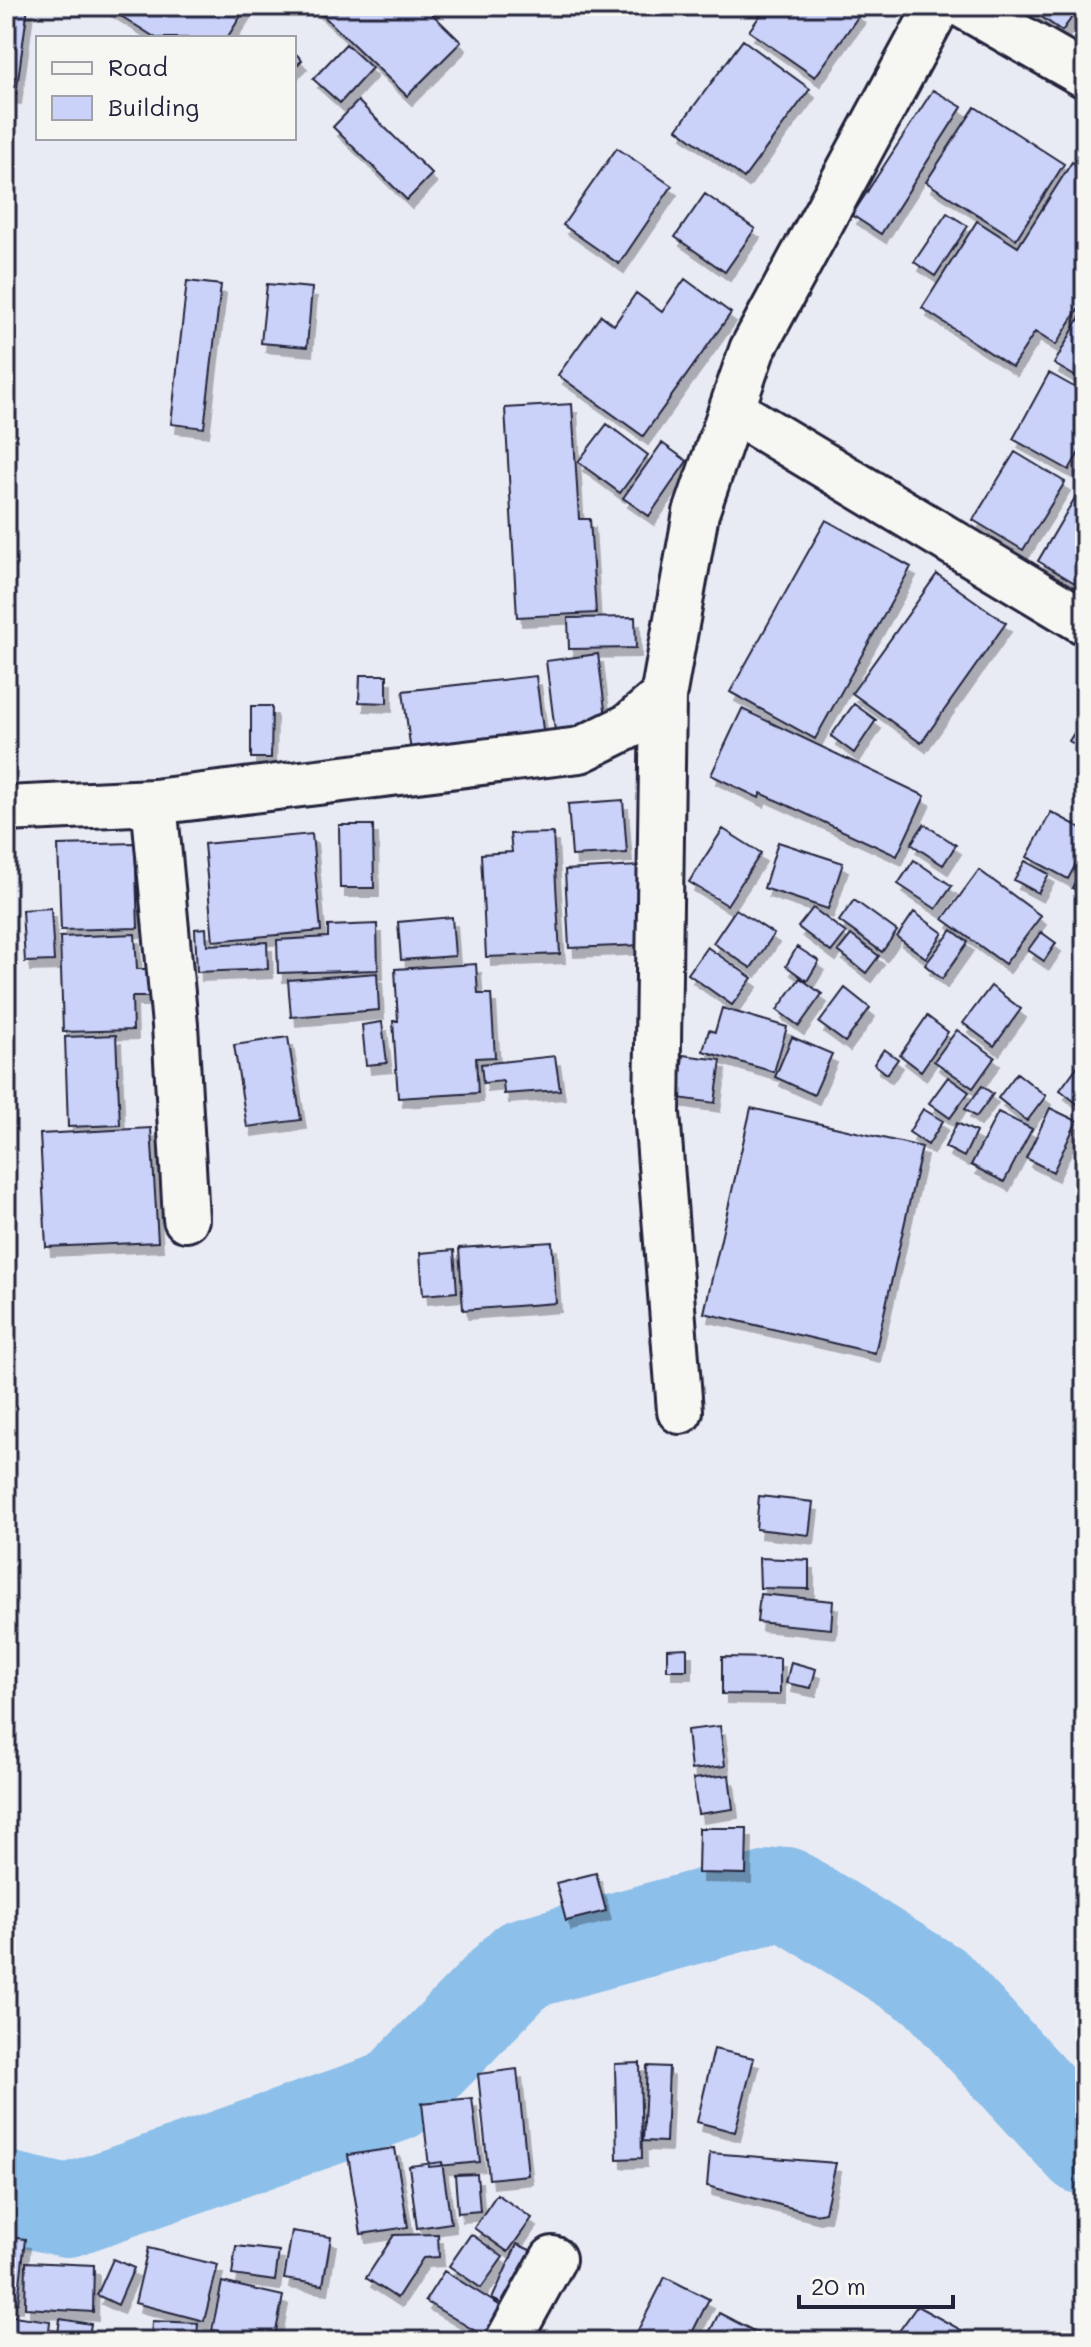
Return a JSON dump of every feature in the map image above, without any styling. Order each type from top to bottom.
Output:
[{"type":"street","points":[[680,1411],[657,1113],[663,697],[696,513],[752,350],[938,6]]},
{"type":"street","points":[[964,6],[1085,75]]},
{"type":"street","points":[[732,410],[1085,622]]},
{"type":"street","points":[[6,809],[154,802],[580,750],[629,726],[663,697]]},
{"type":"street","points":[[154,802],[175,1025],[186,1219]]},
{"type":"street","points":[[508,2341],[553,2259]]},
{"type":"building","points":[[6,6],[28,6],[16,95],[6,94]]},
{"type":"building","points":[[105,6],[247,6],[228,36],[153,36]]},
{"type":"building","points":[[313,6],[424,6],[461,42],[407,96]]},
{"type":"building","points":[[767,6],[848,6],[860,14],[815,77],[749,31]]},
{"type":"building","points":[[1026,6],[1080,6],[1062,31]]},
{"type":"building","points":[[743,40],[810,89],[744,178],[677,129]]},
{"type":"building","points":[[346,44],[372,68],[340,103],[313,79]]},
{"type":"building","points":[[933,90],[962,107],[881,234],[852,215]]},
{"type":"building","points":[[358,101],[432,174],[407,200],[333,127]]},
{"type":"building","points":[[975,107],[1064,164],[1016,239],[926,182]]},
{"type":"building","points":[[617,148],[672,186],[619,264],[563,225]]},
{"type":"building","points":[[1072,162],[1085,171],[1085,298],[1056,345],[1035,332],[1012,367],[922,308],[977,221],[1018,247]]},
{"type":"building","points":[[705,194],[755,229],[725,272],[675,237]]},
{"type":"building","points":[[947,213],[968,226],[935,276],[914,262]]},
{"type":"building","points":[[685,279],[731,313],[643,436],[558,375],[601,315],[614,325],[636,293],[662,312]]},
{"type":"building","points":[[187,281],[221,285],[204,428],[171,424]]},
{"type":"building","points":[[267,284],[312,288],[307,347],[261,343]]},
{"type":"building","points":[[1085,308],[1085,382],[1054,364]]},
{"type":"building","points":[[1049,373],[1085,393],[1085,442],[1069,470],[1013,439]]},
{"type":"building","points":[[572,404],[579,519],[590,519],[596,613],[517,617],[505,408]]},
{"type":"building","points":[[607,424],[648,455],[620,493],[578,462]]},
{"type":"building","points":[[662,443],[687,461],[649,516],[623,498]]},
{"type":"building","points":[[1015,452],[1065,482],[1023,550],[973,520]]},
{"type":"building","points":[[1083,484],[1085,486],[1085,589],[1038,561]]},
{"type":"building","points":[[826,520],[911,567],[815,739],[730,692]]},
{"type":"building","points":[[937,574],[1006,623],[921,743],[852,693]]},
{"type":"building","points":[[635,617],[636,648],[569,649],[568,618]]},
{"type":"building","points":[[598,654],[607,725],[555,731],[546,661]]},
{"type":"building","points":[[360,675],[387,675],[387,703],[359,702]]},
{"type":"building","points":[[536,676],[545,745],[412,760],[403,691]]},
{"type":"building","points":[[854,704],[876,720],[854,753],[831,736]]},
{"type":"building","points":[[251,706],[272,706],[271,758],[251,758]]},
{"type":"building","points":[[742,709],[925,796],[897,856],[761,793],[759,798],[711,775]]},
{"type":"building","points":[[1085,716],[1085,751],[1069,741]]},
{"type":"building","points":[[623,800],[627,853],[572,856],[568,804]]},
{"type":"building","points":[[1051,812],[1085,830],[1085,847],[1068,879],[1027,857]]},
{"type":"building","points":[[924,824],[956,845],[943,865],[911,844]]},
{"type":"building","points":[[339,825],[373,825],[374,888],[340,888]]},
{"type":"building","points":[[723,829],[761,853],[727,905],[689,882]]},
{"type":"building","points":[[553,833],[560,954],[486,957],[481,854],[512,852],[510,834]]},
{"type":"building","points":[[312,834],[321,931],[213,941],[204,844]]},
{"type":"building","points":[[778,842],[843,863],[828,909],[764,888]]},
{"type":"building","points":[[135,843],[138,928],[61,930],[58,845]]},
{"type":"building","points":[[914,860],[952,886],[936,909],[898,884]]},
{"type":"building","points":[[1025,861],[1049,874],[1038,893],[1014,880]]},
{"type":"building","points":[[1085,862],[1085,894],[1072,888]]},
{"type":"building","points":[[639,866],[644,945],[569,948],[565,870]]},
{"type":"building","points":[[979,870],[1041,916],[1005,964],[943,919]]},
{"type":"building","points":[[854,900],[897,931],[882,952],[839,921]]},
{"type":"building","points":[[51,908],[54,961],[25,962],[22,910]]},
{"type":"building","points":[[813,908],[846,933],[831,952],[798,927]]},
{"type":"building","points":[[736,909],[774,934],[751,968],[713,943]]},
{"type":"building","points":[[914,912],[943,933],[926,958],[897,937]]},
{"type":"building","points":[[452,917],[455,956],[401,960],[398,922]]},
{"type":"building","points":[[377,924],[378,970],[278,973],[277,940],[328,937],[328,926]]},
{"type":"building","points":[[206,928],[207,945],[267,942],[268,969],[197,972],[195,929]]},
{"type":"building","points":[[952,930],[968,942],[942,979],[925,965]]},
{"type":"building","points":[[1041,932],[1056,943],[1044,961],[1028,950]]},
{"type":"building","points":[[135,934],[137,969],[149,969],[151,997],[132,997],[133,1030],[63,1032],[60,937]]},
{"type":"building","points":[[851,935],[879,956],[866,973],[838,951]]},
{"type":"building","points":[[707,947],[752,978],[732,1005],[688,974]]},
{"type":"building","points":[[797,947],[819,961],[807,981],[786,966]]},
{"type":"building","points":[[476,964],[478,994],[491,994],[495,1057],[476,1058],[478,1093],[398,1098],[393,1021],[398,1021],[395,969]]},
{"type":"building","points":[[377,973],[379,1010],[291,1017],[288,980]]},
{"type":"building","points":[[800,978],[822,994],[799,1026],[777,1010]]},
{"type":"building","points":[[991,986],[1021,1009],[994,1046],[963,1023]]},
{"type":"building","points":[[845,988],[870,1008],[845,1042],[819,1023]]},
{"type":"building","points":[[722,1008],[787,1027],[774,1072],[703,1051],[709,1030],[715,1032]]},
{"type":"building","points":[[927,1016],[948,1032],[921,1071],[900,1055]]},
{"type":"building","points":[[382,1022],[387,1063],[366,1065],[362,1025]]},
{"type":"building","points":[[957,1030],[995,1057],[973,1088],[934,1061]]},
{"type":"building","points":[[116,1035],[120,1125],[68,1127],[65,1037]]},
{"type":"building","points":[[288,1037],[301,1120],[247,1127],[234,1045]]},
{"type":"building","points":[[792,1037],[832,1054],[814,1095],[775,1077]]},
{"type":"building","points":[[884,1049],[898,1059],[887,1074],[874,1064]]},
{"type":"building","points":[[683,1055],[721,1060],[715,1103],[678,1098]]},
{"type":"building","points":[[555,1056],[560,1090],[504,1094],[503,1081],[483,1083],[481,1064]]},
{"type":"building","points":[[1079,1064],[1085,1069],[1085,1110],[1060,1090]]},
{"type":"building","points":[[1017,1073],[1046,1096],[1027,1121],[998,1098]]},
{"type":"building","points":[[948,1077],[969,1092],[950,1118],[929,1103]]},
{"type":"building","points":[[982,1086],[993,1094],[976,1117],[965,1109]]},
{"type":"building","points":[[751,1108],[922,1147],[875,1353],[704,1313]]},
{"type":"building","points":[[1050,1108],[1077,1121],[1053,1172],[1026,1158]]},
{"type":"building","points":[[923,1109],[943,1121],[928,1145],[909,1132]]},
{"type":"building","points":[[998,1112],[1032,1129],[1004,1182],[971,1165]]},
{"type":"building","points":[[957,1123],[976,1132],[964,1157],[945,1147]]},
{"type":"building","points":[[151,1128],[158,1242],[46,1247],[40,1134]]},
{"type":"building","points":[[1085,1154],[1085,1174],[1075,1167]]},
{"type":"building","points":[[552,1242],[556,1303],[463,1310],[459,1248]]},
{"type":"building","points":[[454,1250],[457,1292],[423,1295],[420,1253]]},
{"type":"building","points":[[759,1496],[813,1502],[809,1535],[756,1529]]},
{"type":"building","points":[[759,1558],[809,1560],[809,1589],[760,1588]]},
{"type":"building","points":[[760,1594],[833,1601],[831,1629],[757,1622]]},
{"type":"building","points":[[687,1648],[687,1670],[667,1670],[667,1649]]},
{"type":"building","points":[[722,1657],[780,1658],[780,1695],[722,1694]]},
{"type":"building","points":[[791,1662],[816,1669],[811,1688],[786,1683]]},
{"type":"building","points":[[720,1726],[725,1766],[691,1770],[687,1730]]},
{"type":"building","points":[[729,1775],[733,1809],[698,1814],[693,1779]]},
{"type":"building","points":[[699,1828],[747,1828],[746,1874],[698,1873]]},
{"type":"building","points":[[596,1873],[606,1911],[566,1921],[556,1883]]},
{"type":"building","points":[[714,2049],[754,2058],[735,2132],[697,2122]]},
{"type":"building","points":[[640,2063],[642,2158],[617,2159],[615,2064]]},
{"type":"building","points":[[647,2066],[669,2067],[666,2142],[643,2141]]},
{"type":"building","points":[[517,2069],[528,2175],[489,2179],[478,2074]]},
{"type":"building","points":[[472,2098],[480,2162],[429,2167],[422,2103]]},
{"type":"building","points":[[395,2148],[408,2227],[361,2234],[348,2155]]},
{"type":"building","points":[[710,2153],[836,2163],[825,2212],[815,2214],[707,2186]]},
{"type":"building","points":[[442,2162],[451,2223],[417,2228],[409,2166]]},
{"type":"building","points":[[477,2174],[480,2211],[458,2213],[455,2175]]},
{"type":"building","points":[[497,2194],[532,2218],[508,2252],[474,2228]]},
{"type":"building","points":[[292,2231],[331,2237],[323,2285],[284,2279]]},
{"type":"building","points":[[438,2234],[439,2257],[423,2258],[397,2298],[366,2278],[394,2235]]},
{"type":"building","points":[[471,2234],[503,2257],[481,2288],[449,2266]]},
{"type":"building","points":[[6,2237],[25,2239],[18,2303],[6,2302]]},
{"type":"building","points":[[517,2244],[541,2255],[515,2310],[492,2299]]},
{"type":"building","points":[[236,2246],[279,2251],[275,2281],[232,2275]]},
{"type":"building","points":[[148,2248],[218,2265],[204,2321],[135,2303]]},
{"type":"building","points":[[113,2259],[134,2268],[118,2305],[97,2295]]},
{"type":"building","points":[[26,2262],[94,2265],[93,2312],[25,2308]]},
{"type":"building","points":[[444,2271],[512,2313],[492,2341],[425,2301]]},
{"type":"building","points":[[665,2277],[709,2299],[688,2341],[649,2341],[636,2334]]},
{"type":"building","points":[[222,2282],[283,2296],[274,2341],[212,2330]]},
{"type":"building","points":[[917,2306],[963,2331],[956,2341],[892,2341]]},
{"type":"building","points":[[719,2313],[773,2341],[705,2341]]},
{"type":"building","points":[[6,2315],[50,2321],[48,2341],[6,2341]]},
{"type":"building","points":[[60,2319],[91,2324],[88,2341],[57,2341]]},
{"type":"building","points":[[152,2321],[198,2323],[197,2341],[151,2341]]},
{"type":"waterway","points":[[6,2197],[67,2211],[395,2096],[523,1964],[785,1893],[936,1987],[1085,2149]]}]
